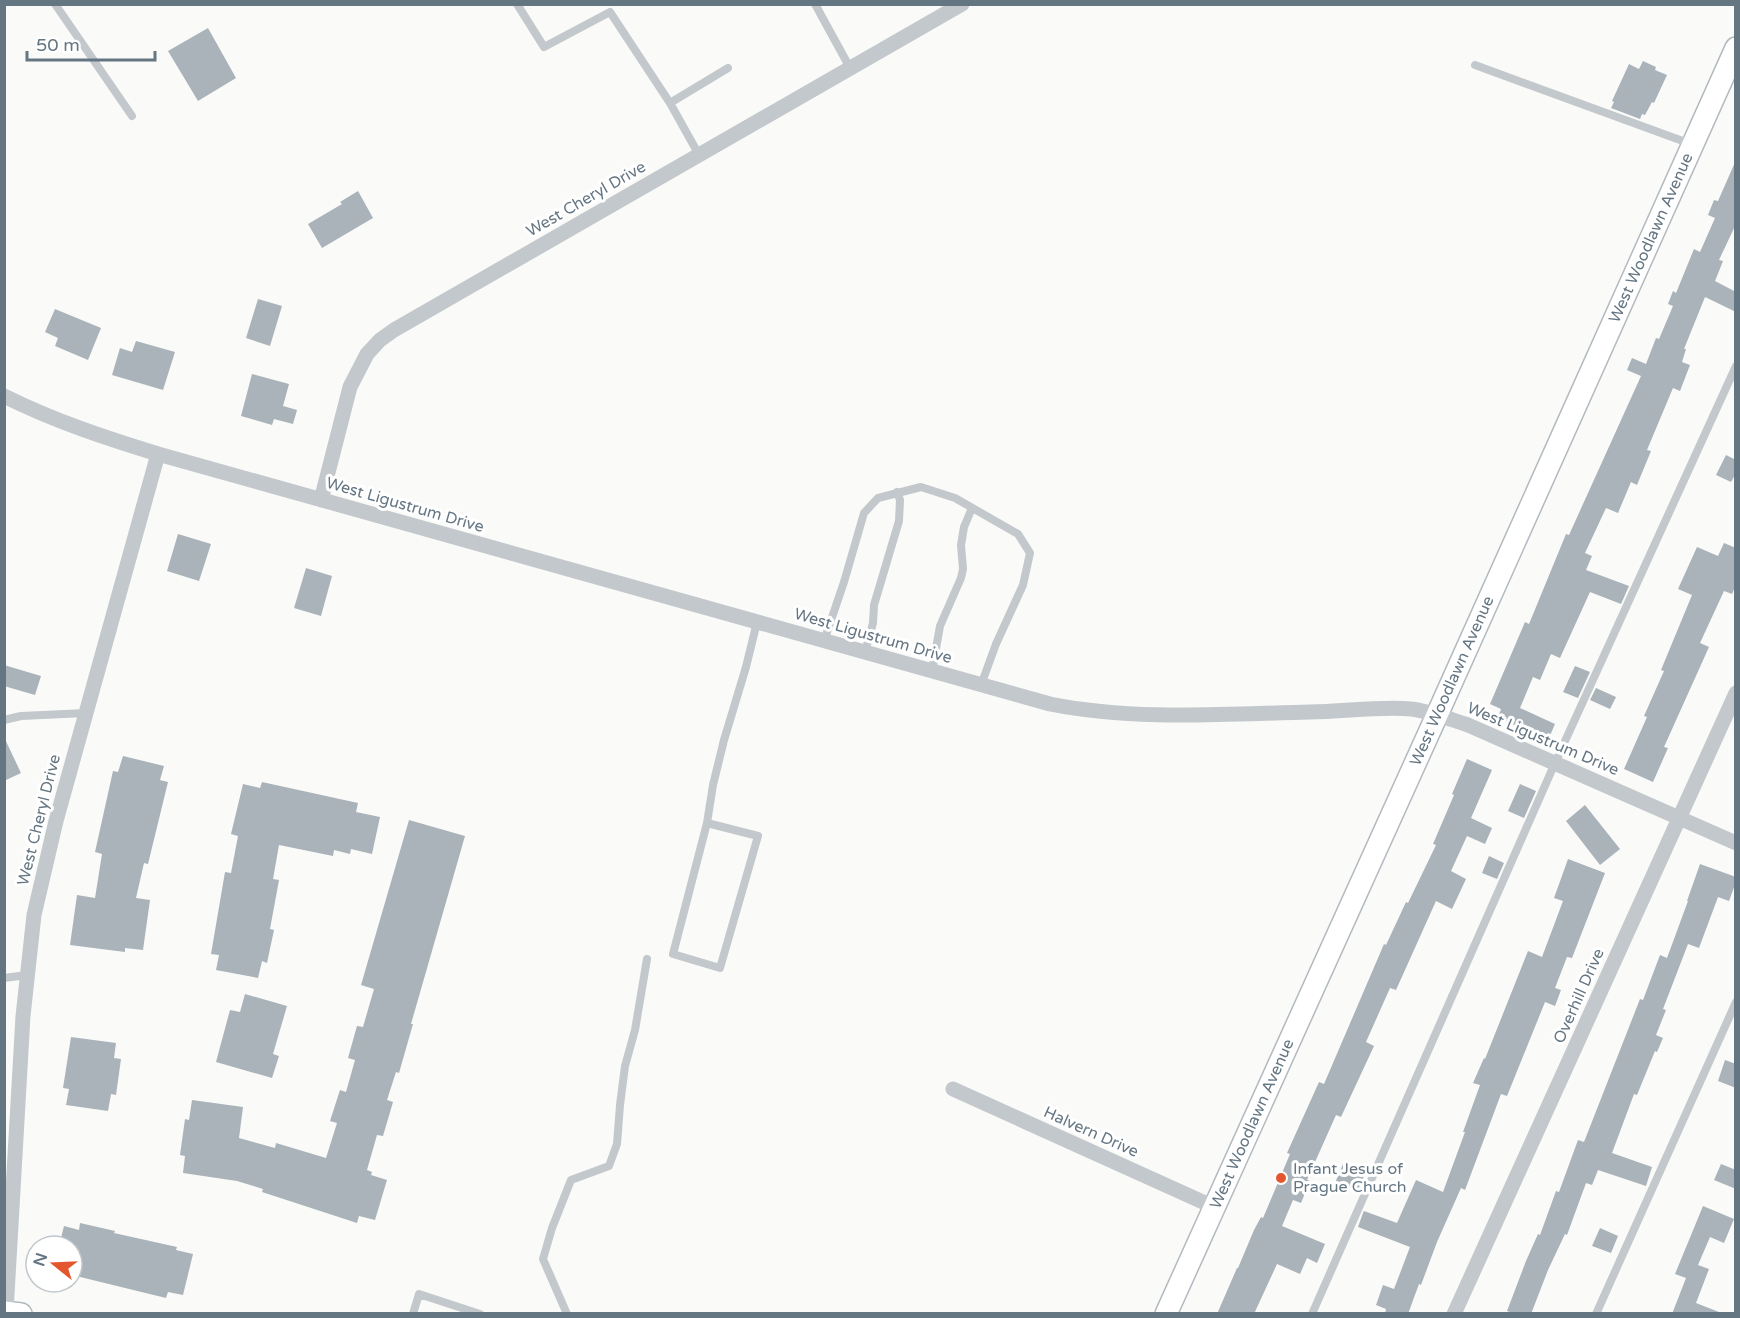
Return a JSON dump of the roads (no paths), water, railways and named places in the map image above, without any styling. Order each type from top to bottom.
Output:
[{"type":"street","name":"West Cheryl Drive","points":[[321,500],[350,387],[367,354],[380,340],[962,4]]},
{"type":"street","name":"West Woodlawn Avenue","points":[[1166,1314],[1736,48]]},
{"type":"street","name":"West Ligustrum Drive","points":[[4,396],[86,432],[158,454],[1050,704],[1120,714],[1153,715],[1340,712],[1386,709],[1411,709],[1437,715],[1468,725],[1736,843]]},
{"type":"street","name":"West Cheryl Drive","points":[[10,1313],[23,1016],[34,915],[56,821],[158,454]]},
{"type":"street","name":"Overhill Drive","points":[[1454,1314],[1736,693]]},
{"type":"street","name":"Halvern Drive","points":[[953,1089],[1214,1207]]},
{"type":"lane","points":[[55,4],[132,116]]},
{"type":"lane","points":[[517,4],[544,47],[610,12],[670,103],[699,155]]},
{"type":"lane","points":[[814,4],[850,68]]},
{"type":"lane","points":[[1475,65],[1692,144]]},
{"type":"lane","points":[[670,103],[728,68]]},
{"type":"lane","points":[[1312,1314],[1555,763],[1736,366]]},
{"type":"lane","points":[[824,641],[864,513],[878,498],[921,487],[955,498],[1018,534],[1030,553],[1023,585],[996,644],[981,684]]},
{"type":"lane","points":[[865,652],[873,623],[874,605],[899,521],[900,500],[897,492]]},
{"type":"lane","points":[[932,671],[940,626],[961,578],[963,569],[961,544],[964,527],[972,508]]},
{"type":"lane","points":[[707,823],[758,836],[720,969],[673,954],[707,823],[724,740],[757,622]]},
{"type":"lane","points":[[4,720],[21,716],[86,713]]},
{"type":"lane","points":[[567,1314],[543,1259],[552,1228],[571,1180],[609,1166],[617,1144],[625,1066],[635,1030],[647,959]]},
{"type":"lane","points":[[4,978],[27,975]]},
{"type":"lane","points":[[1596,1314],[1736,1002]]},
{"type":"lane","points":[[413,1314],[420,1294],[480,1314]]},
{"type":"place","name":"Infant Jesus of Prague Church","points":[[1281,1178]]}]
